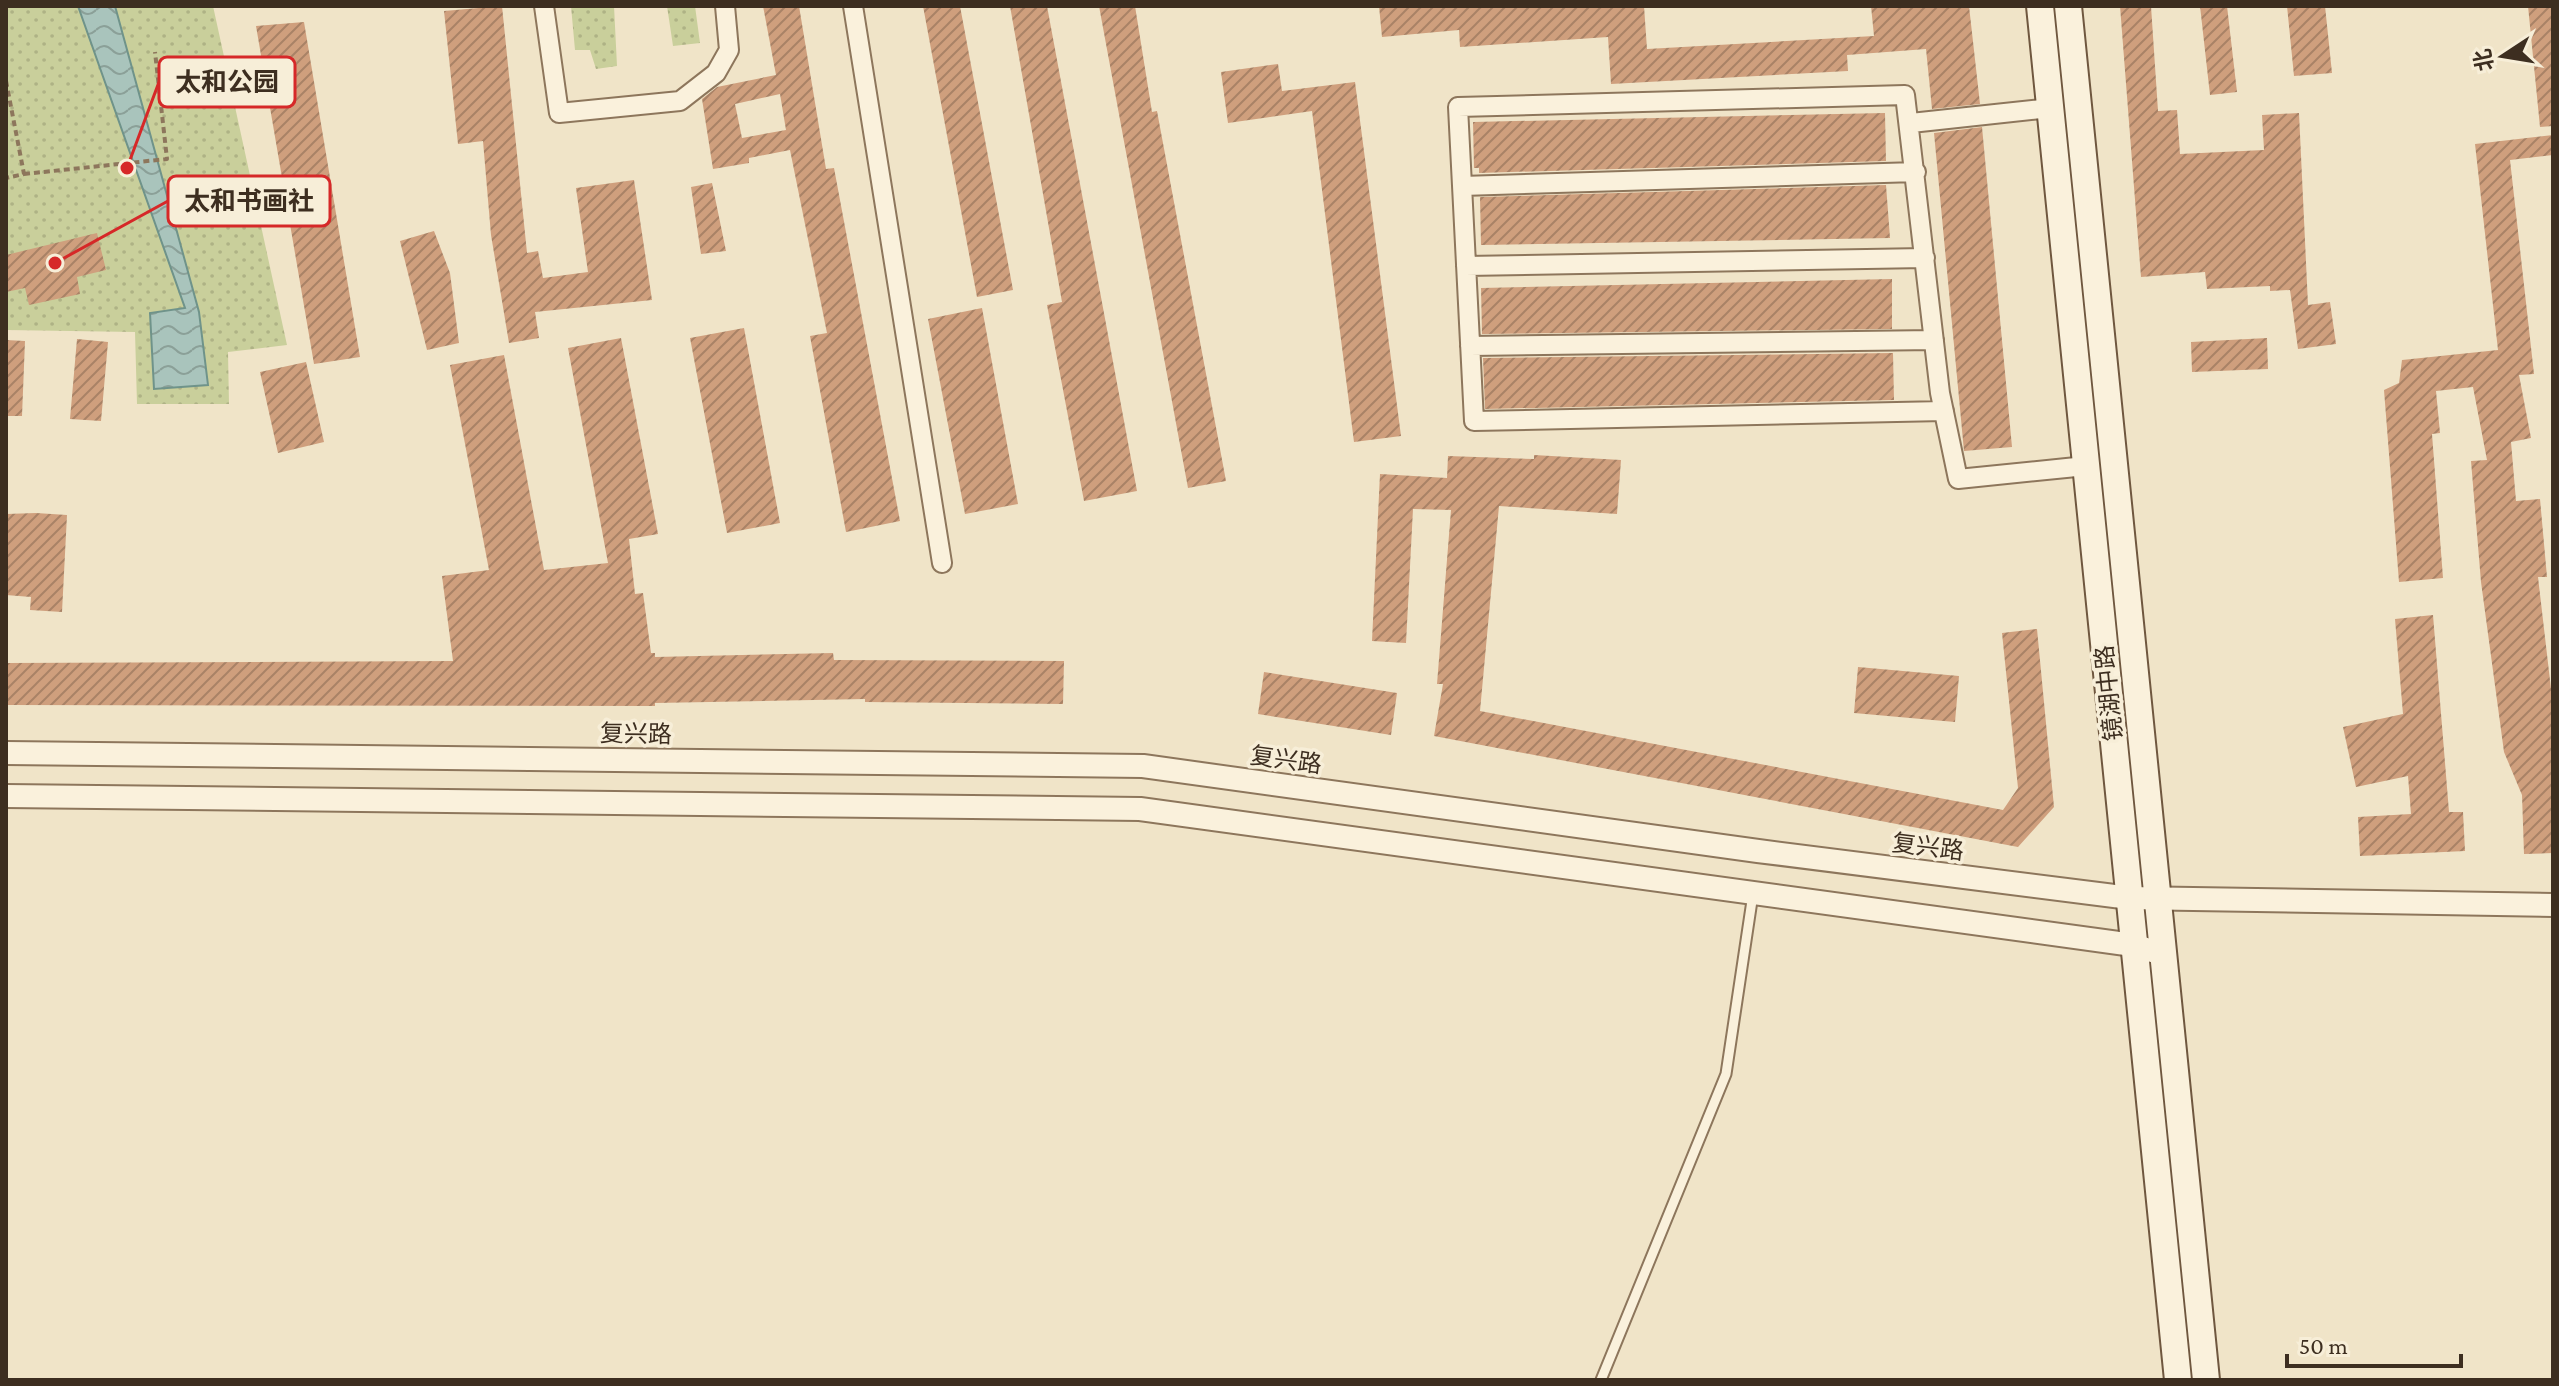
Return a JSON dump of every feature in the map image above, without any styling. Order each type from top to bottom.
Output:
[{"type":"main road","name":"镜湖中路","points":[[2040,6],[2178,1380]]},
{"type":"main road","name":"镜湖中路","points":[[2068,6],[2206,1380]]},
{"type":"street","points":[[544,6],[559,113],[680,101],[716,73],[729,50],[725,6]]},
{"type":"street","points":[[853,6],[942,563]]},
{"type":"street","points":[[1944,411],[1474,421],[1458,107],[1905,95],[1911,123],[1934,340],[1958,479],[2086,466]]},
{"type":"street","points":[[1911,123],[2050,108]]},
{"type":"street","points":[[1462,186],[1916,172]]},
{"type":"street","points":[[1466,266],[1925,258]]},
{"type":"street","points":[[1470,346],[1934,340]]},
{"type":"street","name":"复兴路","points":[[6,753],[1143,766],[1758,851],[2130,898],[2553,905]]},
{"type":"street","points":[[6,796],[1140,809],[2133,945],[2162,954]]},
{"type":"lane","points":[[1601,1380],[1726,1074],[1753,894]]},
{"type":"path","points":[[6,178],[167,159],[155,52]]},
{"type":"path","points":[[6,81],[24,174]]},
{"type":"green space","points":[[6,6],[213,6],[287,345],[228,352],[229,404],[137,404],[135,332],[6,330]]},
{"type":"green space","points":[[571,6],[614,6],[617,66],[596,69],[590,50],[575,50]]},
{"type":"green space","points":[[667,6],[695,6],[700,43],[673,46]]},
{"type":"water","points":[[78,6],[115,6],[199,312],[208,385],[154,389],[150,313],[185,308]]},
{"type":"building","points":[[502,6],[527,253],[538,251],[543,278],[588,272],[576,188],[634,180],[652,300],[535,312],[539,338],[509,343],[491,235],[483,141],[458,144],[444,11]]},
{"type":"building","points":[[763,6],[799,6],[826,169],[834,168],[900,521],[846,532],[810,336],[827,333],[790,150],[749,158],[749,163],[713,169],[702,99],[717,87],[776,75]],"holes":[[[780,94],[786,130],[742,138],[735,104]]]},
{"type":"building","points":[[923,6],[960,6],[1013,290],[977,297]]},
{"type":"building","points":[[1010,6],[1047,6],[1137,491],[1084,501],[1047,305],[1062,302]]},
{"type":"building","points":[[1099,6],[1135,6],[1152,112],[1157,111],[1226,481],[1188,488]]},
{"type":"building","points":[[1379,6],[1644,6],[1647,49],[1874,36],[1871,6],[1969,6],[1980,104],[1932,109],[1926,49],[1847,55],[1848,71],[1611,84],[1608,37],[1460,47],[1459,30],[1382,37]]},
{"type":"building","points":[[2120,6],[2151,6],[2158,111],[2177,110],[2180,154],[2264,150],[2262,115],[2299,113],[2308,305],[2330,302],[2336,344],[2298,349],[2290,290],[2270,291],[2270,286],[2207,289],[2205,272],[2141,277]]},
{"type":"building","points":[[2200,6],[2227,6],[2237,92],[2210,95]]},
{"type":"building","points":[[2287,6],[2325,6],[2332,73],[2294,76]]},
{"type":"building","points":[[2528,6],[2553,6],[2553,126],[2540,127]]},
{"type":"building","points":[[304,22],[360,357],[314,364],[256,26]]},
{"type":"building","points":[[1278,64],[1282,91],[1355,82],[1401,436],[1354,442],[1312,111],[1228,123],[1221,72]]},
{"type":"building","points":[[1885,113],[1886,161],[1479,173],[1479,168],[1474,168],[1473,122]]},
{"type":"building","points":[[1982,127],[2012,447],[1964,451],[1934,133]]},
{"type":"building","points":[[2553,135],[2553,155],[2510,160],[2534,374],[2519,375],[2531,438],[2511,442],[2516,501],[2540,499],[2547,577],[2538,577],[2553,706],[2553,853],[2524,854],[2522,795],[2504,752],[2481,582],[2471,461],[2487,460],[2473,387],[2436,391],[2440,433],[2432,434],[2443,578],[2399,582],[2384,390],[2399,383],[2402,360],[2498,350],[2475,144]]},
{"type":"building","points":[[712,183],[726,251],[701,254],[691,187]]},
{"type":"building","points":[[1886,185],[1890,238],[1481,245],[1480,197]]},
{"type":"building","points":[[434,231],[450,273],[459,343],[427,350],[400,241]]},
{"type":"building","points":[[97,233],[106,270],[77,277],[80,294],[29,305],[25,288],[6,292],[6,255]]},
{"type":"building","points":[[1892,279],[1892,329],[1482,334],[1481,288]]},
{"type":"building","points":[[982,308],[1018,504],[965,514],[928,319]]},
{"type":"building","points":[[744,328],[780,523],[727,533],[690,338]]},
{"type":"building","points":[[621,338],[658,534],[629,539],[635,594],[643,593],[651,653],[655,653],[655,657],[833,653],[834,660],[1064,661],[1063,704],[865,702],[865,699],[655,703],[655,706],[6,705],[6,663],[453,661],[442,576],[489,570],[450,365],[504,355],[544,570],[608,563],[568,348]]},
{"type":"building","points":[[2267,338],[2268,369],[2192,372],[2191,342]]},
{"type":"building","points":[[77,339],[108,342],[101,421],[70,419]]},
{"type":"building","points":[[6,340],[25,341],[22,416],[6,416]]},
{"type":"building","points":[[1893,353],[1894,400],[1485,409],[1483,358]]},
{"type":"building","points":[[306,362],[324,442],[278,453],[260,372]]},
{"type":"building","points":[[1534,455],[1621,460],[1617,514],[1499,506],[1480,711],[2003,810],[2018,788],[2002,633],[2037,629],[2054,807],[2018,847],[1434,736],[1443,684],[1437,684],[1451,510],[1413,509],[1406,643],[1372,641],[1380,474],[1447,478],[1448,456],[1534,459]]},
{"type":"building","points":[[6,514],[67,515],[62,612],[30,610],[31,597],[6,595]]},
{"type":"building","points":[[2433,615],[2449,812],[2463,812],[2465,851],[2360,856],[2358,817],[2411,814],[2408,776],[2356,787],[2343,727],[2403,714],[2395,619]]},
{"type":"building","points":[[1858,667],[1959,676],[1955,722],[1854,713]]},
{"type":"building","points":[[1264,672],[1397,693],[1391,735],[1258,714]]},
{"type":"place","name":"太和公园","points":[[127,168]]},
{"type":"place","name":"太和书画社","points":[[55,263]]}]
